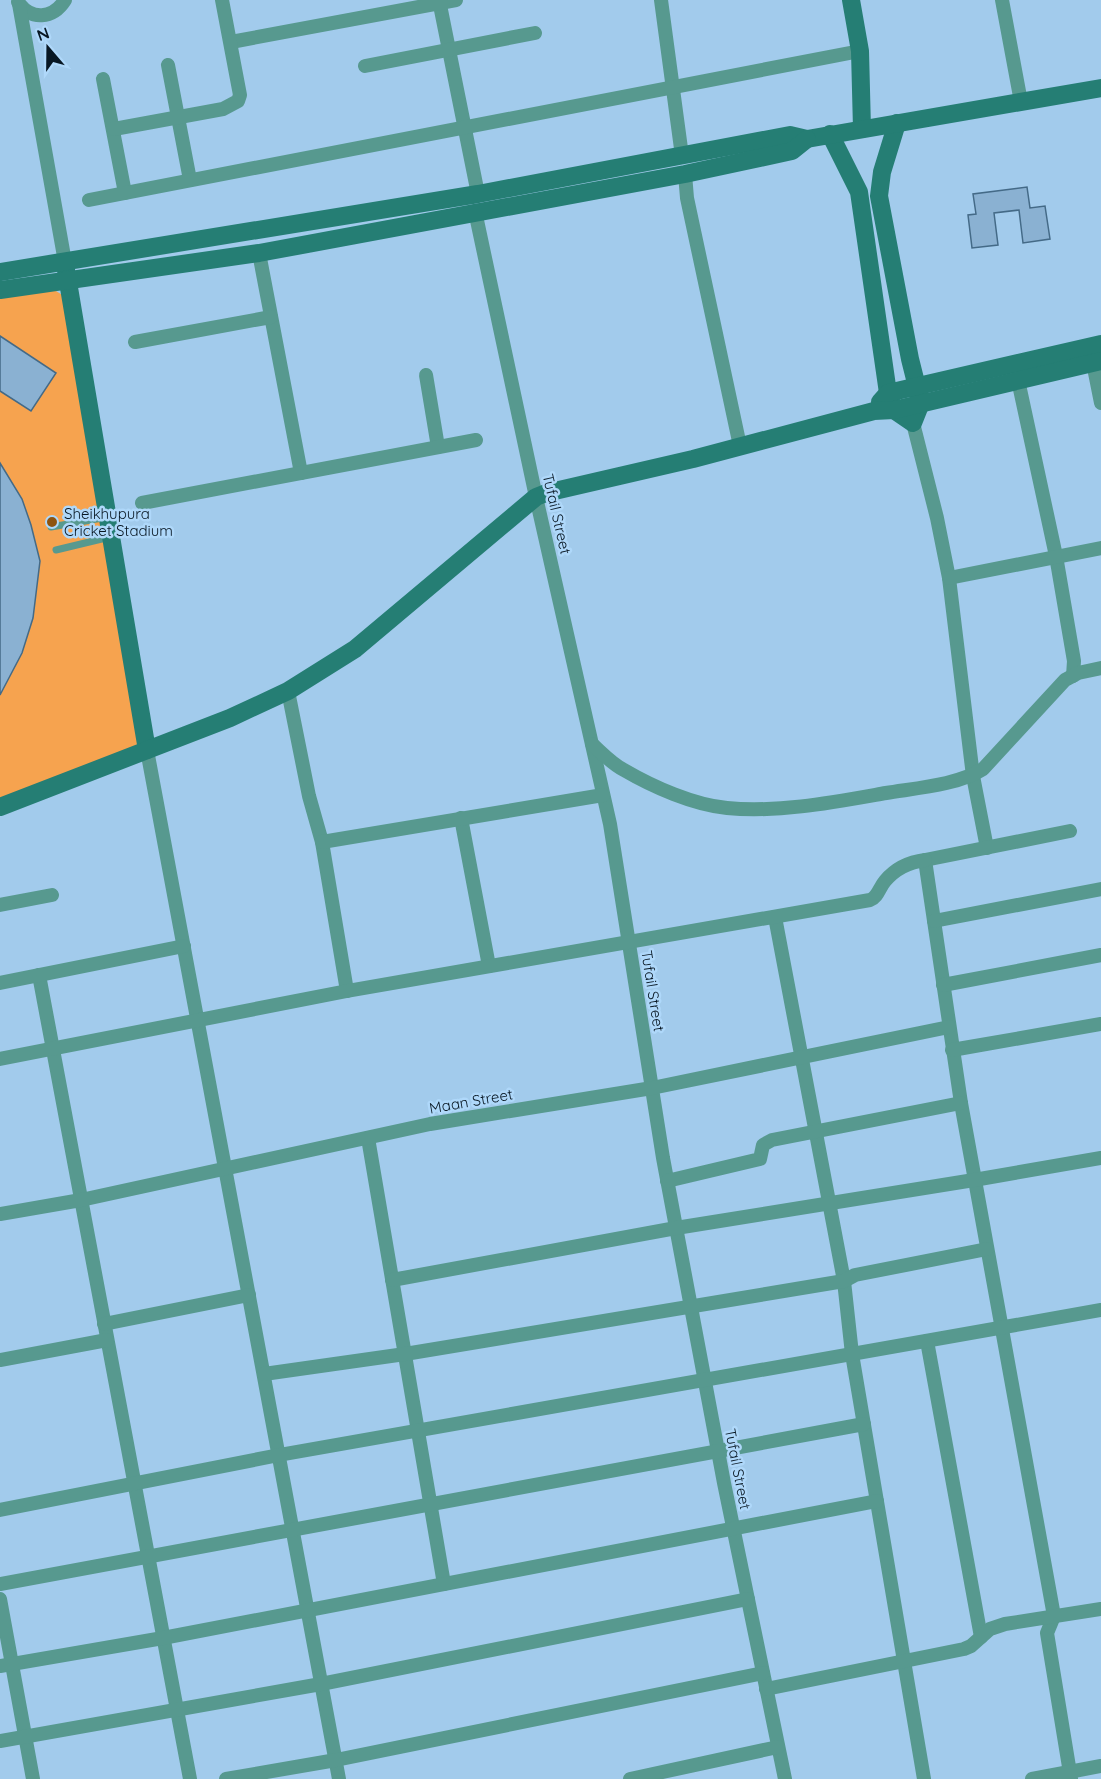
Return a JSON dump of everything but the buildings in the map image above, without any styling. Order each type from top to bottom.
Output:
[{"type":"street","points":[[18,2],[24,10],[39,16],[54,12],[66,0]]},
{"type":"street","points":[[114,129],[223,109],[238,101],[240,95],[222,0]]},
{"type":"street","points":[[231,42],[456,0]]},
{"type":"street","points":[[661,0],[687,198],[740,446]]},
{"type":"street","points":[[851,0],[860,51],[862,129]]},
{"type":"street","points":[[1002,0],[1021,102]]},
{"type":"street","points":[[18,2],[109,516],[147,750],[339,1779]]},
{"type":"street","name":"Tufail Street","points":[[440,2],[465,127],[476,202],[536,497],[603,795],[667,1181],[733,1529],[785,1779]]},
{"type":"street","points":[[365,66],[535,33]]},
{"type":"street","points":[[89,200],[860,51]]},
{"type":"street","points":[[168,65],[190,180]]},
{"type":"street","points":[[103,79],[125,193]]},
{"type":"street","points":[[0,272],[476,202],[684,165],[790,135],[807,139],[1101,88]]},
{"type":"street","points":[[897,123],[882,172],[879,196],[910,359],[919,394],[913,423],[937,518],[949,578],[973,776],[987,848]]},
{"type":"street","points":[[830,134],[859,192],[891,402],[913,423]]},
{"type":"street","points":[[0,290],[259,253],[476,202]]},
{"type":"street","points":[[259,253],[301,473]]},
{"type":"street","points":[[135,342],[272,317]]},
{"type":"street","points":[[0,807],[230,718],[288,691],[356,648],[536,497],[560,488],[740,446],[874,411],[891,402],[1101,344]]},
{"type":"street","points":[[919,394],[1018,380],[1097,362],[1101,403]]},
{"type":"street","points":[[426,375],[438,447]]},
{"type":"street","points":[[1018,380],[1056,556],[1074,661],[1073,676]]},
{"type":"street","points":[[142,503],[476,440]]},
{"type":"street","points":[[949,578],[1101,549]]},
{"type":"street","points":[[592,744],[622,770],[696,802],[726,808],[797,806],[841,801],[973,776],[983,769],[1065,680],[1101,668]]},
{"type":"street","points":[[288,691],[309,796],[322,842],[347,991]]},
{"type":"street","points":[[322,842],[603,795]]},
{"type":"street","points":[[461,818],[489,966]]},
{"type":"street","points":[[0,1059],[347,991],[870,900],[876,898],[885,881],[896,871],[912,862],[1070,831]]},
{"type":"street","points":[[925,860],[952,1050],[974,1180],[1054,1616],[1047,1633],[1070,1775]]},
{"type":"street","points":[[934,921],[1101,889]]},
{"type":"street","points":[[0,905],[52,895]]},
{"type":"street","points":[[776,917],[844,1281],[852,1354],[924,1779]]},
{"type":"street","points":[[0,983],[184,946]]},
{"type":"street","points":[[943,985],[1101,955]]},
{"type":"street","points":[[39,975],[189,1779]]},
{"type":"street","points":[[952,1050],[1101,1024]]},
{"type":"street","name":"Maan Street","points":[[0,1214],[81,1200],[225,1170],[430,1124],[652,1088],[949,1027]]},
{"type":"street","points":[[667,1181],[760,1159],[763,1144],[766,1142],[961,1103]]},
{"type":"street","points":[[368,1138],[444,1584]]},
{"type":"street","points":[[392,1280],[676,1228],[1101,1158]]},
{"type":"street","points":[[264,1374],[405,1354],[844,1281],[855,1275],[987,1249]]},
{"type":"street","points":[[104,1324],[249,1295]]},
{"type":"street","points":[[0,1510],[279,1455],[1101,1310]]},
{"type":"street","points":[[0,1360],[107,1340]]},
{"type":"street","points":[[927,1341],[981,1636]]},
{"type":"street","points":[[0,1584],[864,1424]]},
{"type":"street","points":[[6,1665],[308,1611],[877,1501]]},
{"type":"street","points":[[0,1599],[6,1665],[26,1737],[33,1779]]},
{"type":"street","points":[[0,1741],[321,1684],[748,1599]]},
{"type":"street","points":[[766,1689],[964,1649],[971,1646],[990,1629],[1005,1624],[1101,1609]]},
{"type":"street","points":[[226,1779],[336,1760],[763,1673]]},
{"type":"street","points":[[630,1779],[778,1748]]},
{"type":"street","points":[[1032,1779],[1070,1775],[1101,1766]]},
{"type":"lane","points":[[51,527],[109,516]]},
{"type":"lane","points":[[56,550],[112,536]]},
{"type":"shaded area","name":"Sheikhupura Cricket Stadium","points":[[51,288],[69,299],[141,745],[0,800],[0,298]]},
{"type":"place","name":"Sheikhupura Cricket Stadium","points":[[52,522]]}]
